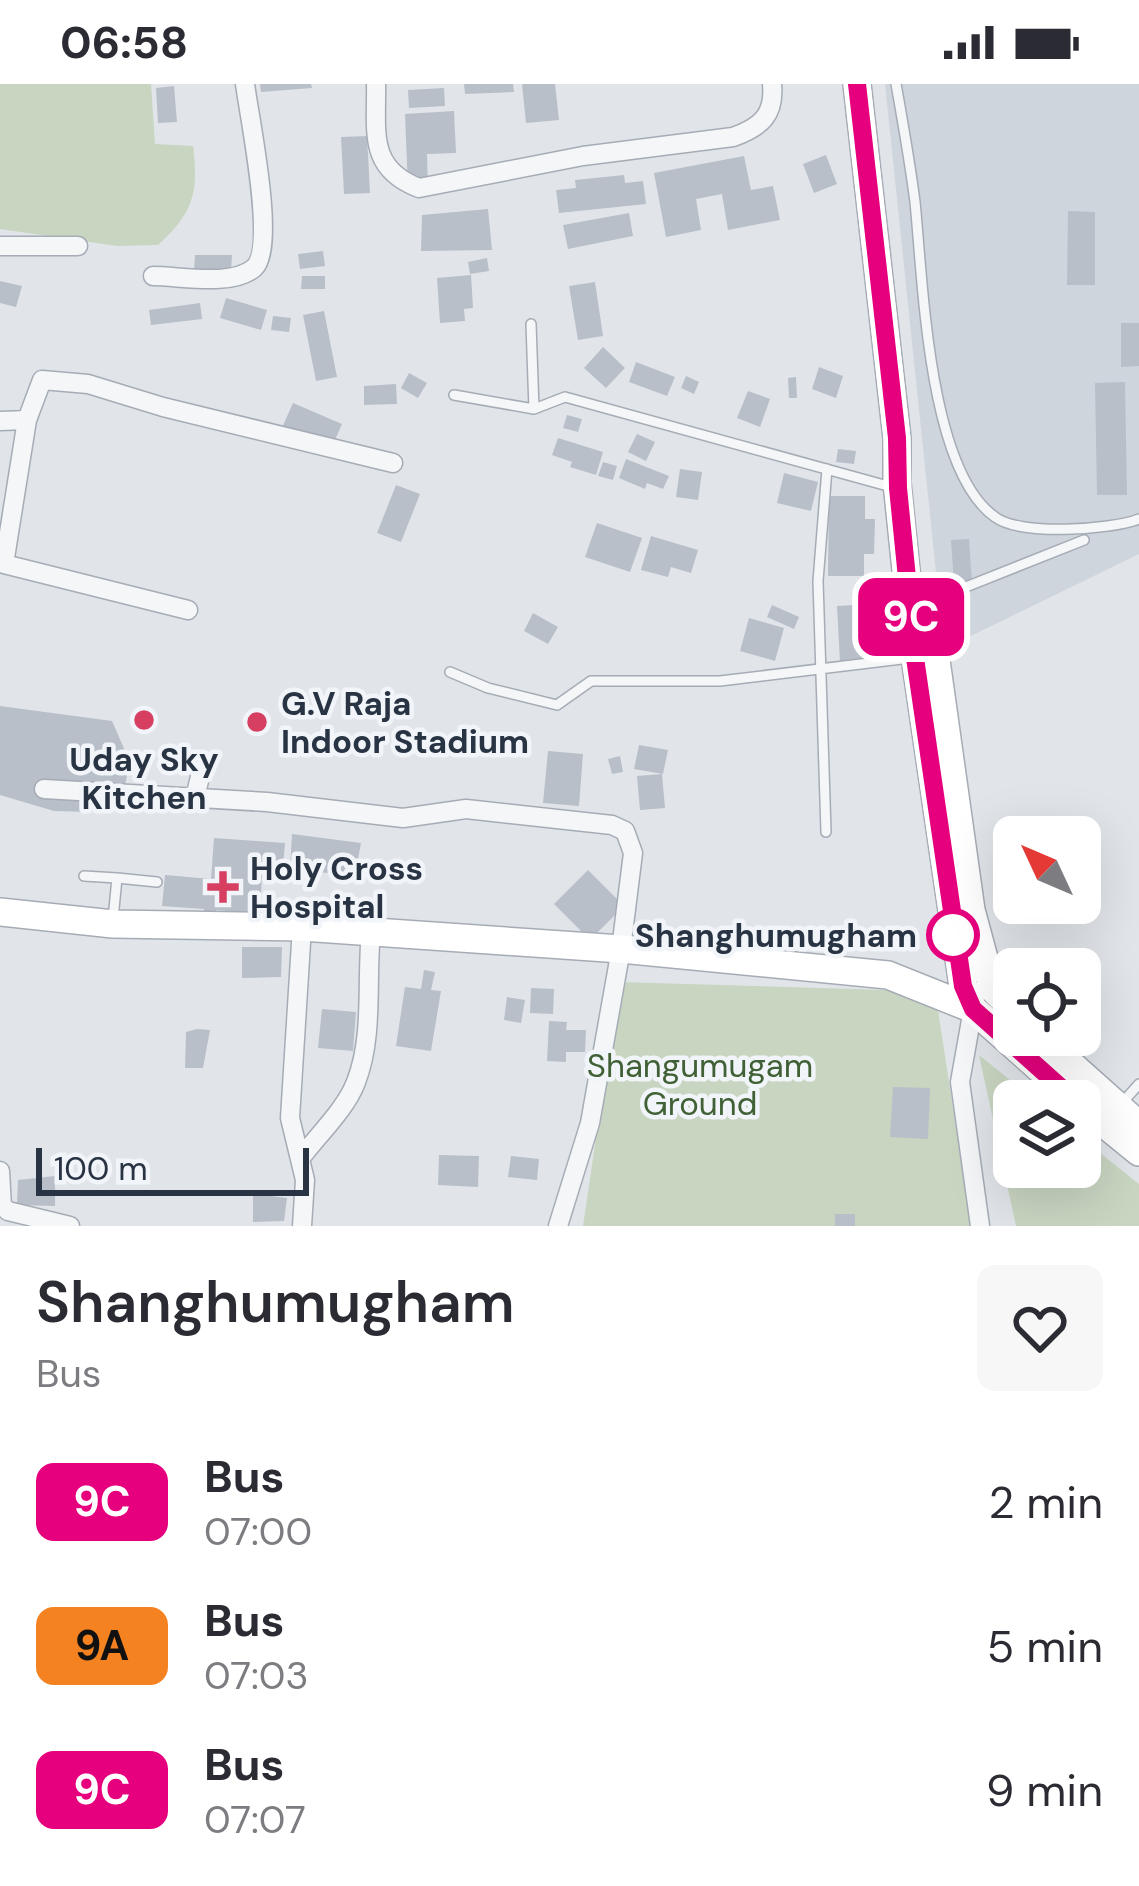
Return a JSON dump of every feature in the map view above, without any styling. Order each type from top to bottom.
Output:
[{"type":"main road","points":[[856,84],[897,438],[915,658],[957,960],[982,998],[1057,1080]]},
{"type":"main road","points":[[873,84],[928,602],[982,998]]},
{"type":"main road","points":[[0,912],[113,924],[302,927],[888,974],[993,1002]]},
{"type":"main road","points":[[1061,1056],[1128,1117]]},
{"type":"main road","points":[[1101,1121],[1139,1152]]},
{"type":"street","points":[[153,276],[236,276],[257,266],[264,231],[244,84]]},
{"type":"street","points":[[376,84],[378,150],[386,169],[419,188],[583,156],[734,137],[754,130],[768,118],[774,102],[772,84]]},
{"type":"street","points":[[0,246],[78,245]]},
{"type":"street","points":[[188,610],[4,564],[27,420],[42,380],[88,384],[393,464]]},
{"type":"street","points":[[0,421],[27,420]]},
{"type":"street","points":[[195,797],[202,769]]},
{"type":"street","points":[[44,789],[195,797],[403,818],[466,809],[619,826],[625,831],[633,854],[621,950],[590,1123],[558,1226]]},
{"type":"street","points":[[302,927],[290,1118],[305,1180],[302,1226]]},
{"type":"street","points":[[300,1159],[355,1087],[367,1039],[370,932]]},
{"type":"street","points":[[980,1226],[960,1082],[982,998]]},
{"type":"street","points":[[0,1171],[2,1206],[8,1211],[70,1226]]},
{"type":"lane","points":[[896,84],[941,414],[970,491],[1004,523],[1083,530],[1139,519]]},
{"type":"lane","points":[[531,324],[534,409]]},
{"type":"lane","points":[[454,394],[534,409],[565,397],[898,488]]},
{"type":"lane","points":[[826,832],[818,581],[827,469]]},
{"type":"lane","points":[[928,602],[1084,539]]},
{"type":"lane","points":[[450,672],[488,688],[557,705],[591,681],[720,681],[915,658]]},
{"type":"lane","points":[[84,876],[157,882]]},
{"type":"lane","points":[[113,924],[117,878]]},
{"type":"lane","points":[[1128,1117],[1139,1084]]},
{"type":"shaded area","points":[[885,84],[1139,84],[1139,554],[944,649]]},
{"type":"green space","points":[[0,84],[151,84],[155,144],[193,146],[194,190],[179,223],[158,245],[117,246],[0,229]]},
{"type":"green space","name":"Shangumugam Ground","points":[[619,982],[919,991],[938,1010],[971,1226],[583,1226]]},
{"type":"green space","points":[[979,1055],[1010,1080],[993,1080],[993,1120]]},
{"type":"green space","points":[[1101,1154],[1139,1184],[1139,1226],[1016,1226],[1008,1188],[1101,1188]]},
{"type":"building","points":[[260,84],[311,84],[312,88],[261,92]]},
{"type":"building","points":[[464,84],[513,84],[514,92],[465,94]]},
{"type":"building","points":[[522,84],[555,84],[559,120],[526,123]]},
{"type":"building","points":[[174,86],[177,122],[158,123],[156,88]]},
{"type":"building","points":[[444,88],[445,106],[409,108],[408,90]]},
{"type":"building","points":[[454,111],[456,153],[427,154],[428,189],[408,190],[405,114]]},
{"type":"building","points":[[367,136],[370,193],[344,194],[341,137]]},
{"type":"building","points":[[826,155],[837,184],[814,193],[803,164]]},
{"type":"building","points":[[744,156],[751,190],[773,186],[780,220],[728,230],[722,194],[696,199],[701,230],[666,237],[654,173]]},
{"type":"building","points":[[624,175],[625,183],[643,181],[646,204],[559,213],[556,190],[576,188],[575,180]]},
{"type":"building","points":[[488,209],[492,250],[421,251],[422,215]]},
{"type":"building","points":[[1068,211],[1095,212],[1095,285],[1067,285]]},
{"type":"building","points":[[629,213],[633,236],[568,249],[563,225]]},
{"type":"building","points":[[323,251],[325,266],[300,269],[298,254]]},
{"type":"building","points":[[195,255],[232,255],[231,272],[194,271]]},
{"type":"building","points":[[487,258],[489,271],[470,274],[468,262]]},
{"type":"building","points":[[471,275],[473,308],[464,309],[465,321],[440,323],[437,278]]},
{"type":"building","points":[[302,276],[325,276],[325,289],[301,289]]},
{"type":"building","points":[[0,281],[22,286],[16,307],[0,303]]},
{"type":"building","points":[[595,282],[603,336],[578,340],[569,286]]},
{"type":"building","points":[[226,298],[267,310],[261,330],[220,318]]},
{"type":"building","points":[[200,303],[202,319],[151,325],[149,310]]},
{"type":"building","points":[[324,311],[337,377],[316,381],[303,315]]},
{"type":"building","points":[[273,316],[291,318],[289,332],[271,330]]},
{"type":"building","points":[[1121,323],[1139,323],[1139,366],[1121,367]]},
{"type":"building","points":[[603,347],[625,368],[606,388],[584,368]]},
{"type":"building","points":[[636,362],[675,377],[667,396],[629,382]]},
{"type":"building","points":[[819,367],[843,376],[836,398],[812,389]]},
{"type":"building","points":[[409,373],[427,383],[418,398],[401,388]]},
{"type":"building","points":[[686,376],[699,382],[694,394],[681,388]]},
{"type":"building","points":[[796,377],[797,398],[789,398],[788,378]]},
{"type":"building","points":[[1125,382],[1127,495],[1097,495],[1095,383]]},
{"type":"building","points":[[396,384],[397,404],[364,405],[364,386]]},
{"type":"building","points":[[748,391],[770,399],[760,427],[737,418]]},
{"type":"building","points":[[293,403],[342,424],[330,451],[281,430]]},
{"type":"building","points":[[567,415],[582,419],[578,432],[563,428]]},
{"type":"building","points":[[637,434],[655,442],[646,461],[628,452]]},
{"type":"building","points":[[558,438],[603,452],[596,475],[552,455]]},
{"type":"building","points":[[838,449],[856,451],[854,464],[836,462]]},
{"type":"building","points":[[626,459],[669,476],[663,489],[647,483],[645,489],[619,478]]},
{"type":"building","points":[[603,462],[617,466],[613,480],[598,476]]},
{"type":"building","points":[[680,469],[702,472],[698,500],[676,497]]},
{"type":"building","points":[[784,473],[818,482],[811,511],[777,503]]},
{"type":"building","points":[[396,485],[420,494],[401,542],[377,533]]},
{"type":"building","points":[[829,496],[865,496],[865,519],[875,519],[874,554],[864,554],[864,576],[828,576]]},
{"type":"building","points":[[597,523],[642,538],[630,572],[585,557]]},
{"type":"building","points":[[651,536],[698,550],[691,573],[671,567],[668,577],[641,570]]},
{"type":"building","points":[[969,539],[972,583],[954,584],[951,540]]},
{"type":"building","points":[[871,604],[873,660],[840,662],[837,606]]},
{"type":"building","points":[[772,605],[799,617],[794,629],[767,617]]},
{"type":"building","points":[[533,613],[558,627],[548,644],[524,631]]},
{"type":"building","points":[[749,618],[784,628],[775,661],[740,651]]},
{"type":"building","points":[[0,706],[112,721],[130,762],[121,804],[89,812],[54,811],[0,795]]},
{"type":"building","points":[[639,745],[668,750],[663,774],[634,769]]},
{"type":"building","points":[[548,751],[583,754],[579,806],[543,803]]},
{"type":"building","points":[[620,756],[623,772],[612,774],[608,759]]},
{"type":"building","points":[[662,774],[665,808],[640,810],[637,776]]},
{"type":"building","points":[[292,834],[361,843],[355,875],[290,870]]},
{"type":"building","points":[[214,838],[285,843],[282,878],[262,876],[261,893],[251,892],[249,913],[216,910],[216,917],[203,916],[204,909],[162,906],[165,875],[211,879]]},
{"type":"building","points":[[588,870],[624,906],[590,940],[554,904]]},
{"type":"building","points":[[242,947],[282,947],[281,977],[242,978]]},
{"type":"building","points":[[424,970],[435,972],[431,990],[441,991],[431,1051],[396,1046],[405,987],[421,989]]},
{"type":"building","points":[[531,988],[554,989],[553,1014],[530,1013]]},
{"type":"building","points":[[507,997],[525,1000],[521,1023],[504,1020]]},
{"type":"building","points":[[322,1009],[356,1012],[353,1051],[318,1048]]},
{"type":"building","points":[[549,1021],[567,1022],[566,1030],[586,1030],[585,1052],[566,1052],[566,1062],[547,1061]]},
{"type":"building","points":[[210,1030],[203,1068],[185,1068],[186,1032]]},
{"type":"building","points":[[893,1087],[930,1088],[928,1139],[890,1137]]},
{"type":"building","points":[[439,1155],[479,1156],[478,1187],[438,1185]]},
{"type":"building","points":[[511,1156],[539,1159],[537,1180],[508,1177]]},
{"type":"building","points":[[55,1176],[55,1206],[17,1205],[18,1180]]},
{"type":"building","points":[[253,1194],[287,1198],[284,1221],[253,1222]]},
{"type":"building","points":[[835,1214],[855,1214],[855,1226],[835,1226]]},
{"type":"bus line","name":"9C","points":[[857,84],[897,438],[915,658],[957,960],[973,1009],[1052,1080]]},
{"type":"place","name":"Uday Sky Kitchen","points":[[144,720]]},
{"type":"place","name":"G.V Raja Indoor Stadium","points":[[257,722]]},
{"type":"place","name":"Holy Cross Hospital","points":[[223,887]]},
{"type":"place","name":"Shanghumugham","points":[[953,935]]}]
